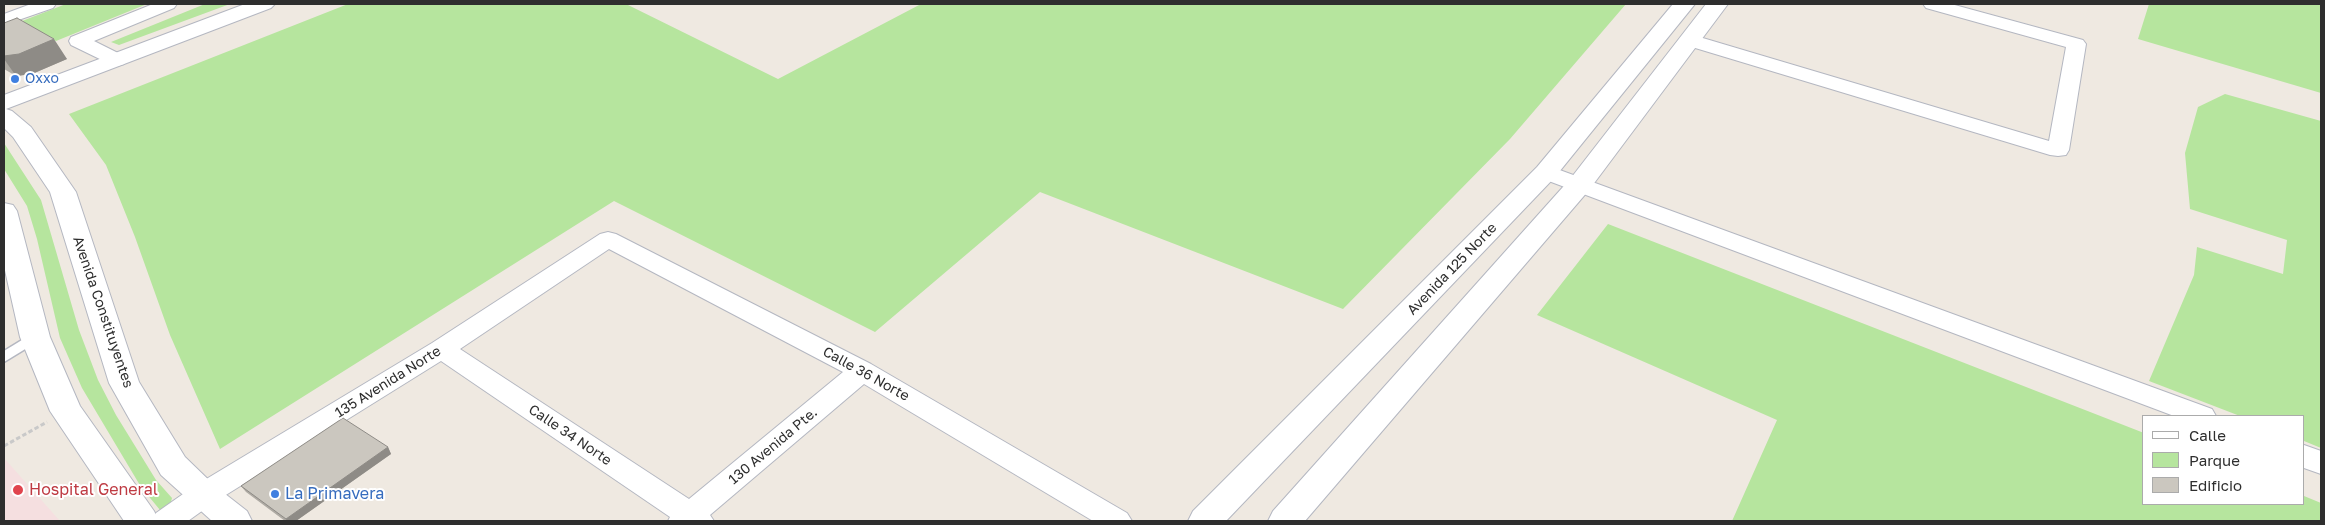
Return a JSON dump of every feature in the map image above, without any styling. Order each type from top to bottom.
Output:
[{"type":"main road","points":[[4,103],[264,4]]},
{"type":"main road","name":"Avenida 125 Norte","points":[[1205,521],[1546,172],[1684,4]]},
{"type":"main road","points":[[1285,521],[1580,184],[1718,4]]},
{"type":"main road","name":"Avenida Constituyentes","points":[[4,116],[22,132],[62,192],[124,382],[173,466],[203,495],[235,521]]},
{"type":"main road","points":[[4,211],[35,338],[66,411],[142,521]]},
{"type":"street","points":[[4,20],[47,4]]},
{"type":"street","points":[[117,60],[78,41],[168,4]]},
{"type":"street","points":[[1689,40],[2058,150],[2076,44],[1932,4]]},
{"type":"street","points":[[1546,172],[2199,415]]},
{"type":"street","name":"135 Avenida Norte","points":[[166,521],[203,495],[442,349],[608,239]]},
{"type":"street","name":"Calle 36 Norte","points":[[608,239],[862,371],[1117,521]]},
{"type":"street","name":"Calle 34 Norte","points":[[442,349],[691,519]]},
{"type":"street","name":"130 Avenida Pte.","points":[[691,519],[862,371]]},
{"type":"street","points":[[2305,456],[2321,463]]},
{"type":"lane","points":[[4,357],[35,338]]},
{"type":"path","points":[[4,446],[66,411]]},
{"type":"shaded area","name":"Hospital General","points":[[4,458],[60,521],[4,521]]},
{"type":"green space","points":[[66,4],[147,4],[56,41],[34,29],[4,28]]},
{"type":"green space","points":[[205,4],[230,4],[119,45],[111,42]]},
{"type":"green space","points":[[348,4],[626,4],[778,79],[921,4],[1626,4],[1510,139],[1343,309],[1040,192],[875,332],[614,201],[220,449],[170,335],[135,237],[106,165],[69,114]]},
{"type":"green space","points":[[2149,4],[2321,4],[2321,93],[2138,39]]},
{"type":"green space","points":[[2225,94],[2321,121],[2321,448],[2305,441],[2305,415],[2237,415],[2149,381],[2194,275],[2197,247],[2283,274],[2287,240],[2190,209],[2185,153],[2198,107]]},
{"type":"green space","points":[[4,143],[41,200],[79,330],[98,380],[116,415],[156,480],[172,498],[170,506],[160,510],[141,487],[82,388],[60,338],[37,239],[27,206],[4,169]]},
{"type":"green space","points":[[1608,224],[2142,432],[2142,505],[2305,505],[2305,496],[2321,503],[2321,521],[1732,521],[1777,420],[1537,315]]},
{"type":"building","points":[[17,18],[54,39],[19,54],[4,56],[4,23]]},
{"type":"building","points":[[343,418],[388,447],[286,519],[241,486]]},
{"type":"place","name":"Oxxo","points":[[15,79]]},
{"type":"place","name":"Hospital General","points":[[18,490]]},
{"type":"place","name":"La Primavera","points":[[275,494]]}]
